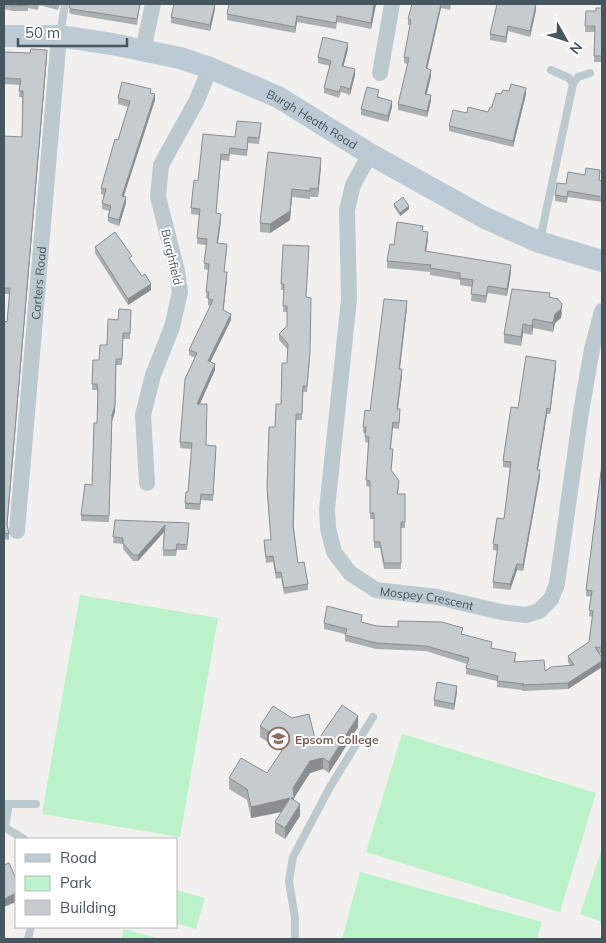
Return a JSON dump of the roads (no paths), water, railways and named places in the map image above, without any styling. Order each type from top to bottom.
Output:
[{"type":"main road","name":"Burgh Heath Road","points":[[4,36],[59,36],[143,50],[210,68],[278,97],[370,154],[456,203],[540,242],[602,261]]},
{"type":"street","points":[[143,50],[153,4]]},
{"type":"street","points":[[380,73],[392,4]]},
{"type":"street","name":"Carters Road","points":[[17,531],[59,36]]},
{"type":"street","name":"Burghfield","points":[[147,483],[143,415],[153,375],[172,327],[180,292],[177,271],[158,197],[161,165],[197,100],[210,68]]},
{"type":"street","name":"Mospey Crescent","points":[[370,154],[353,185],[347,210],[349,299],[327,509],[328,528],[334,552],[350,573],[362,583],[376,590],[436,597],[512,614],[526,615],[539,611],[551,599],[557,584],[581,412],[592,349],[602,311]]},
{"type":"lane","points":[[59,36],[65,4]]},
{"type":"lane","points":[[552,70],[570,78],[573,84]]},
{"type":"lane","points":[[540,242],[573,84],[578,77],[590,73]]},
{"type":"lane","points":[[295,939],[295,918],[289,881],[293,857],[330,787],[373,717]]},
{"type":"lane","points":[[22,838],[5,827],[6,804],[36,804]]},
{"type":"place","name":"Epsom College","points":[[279,739]]}]
